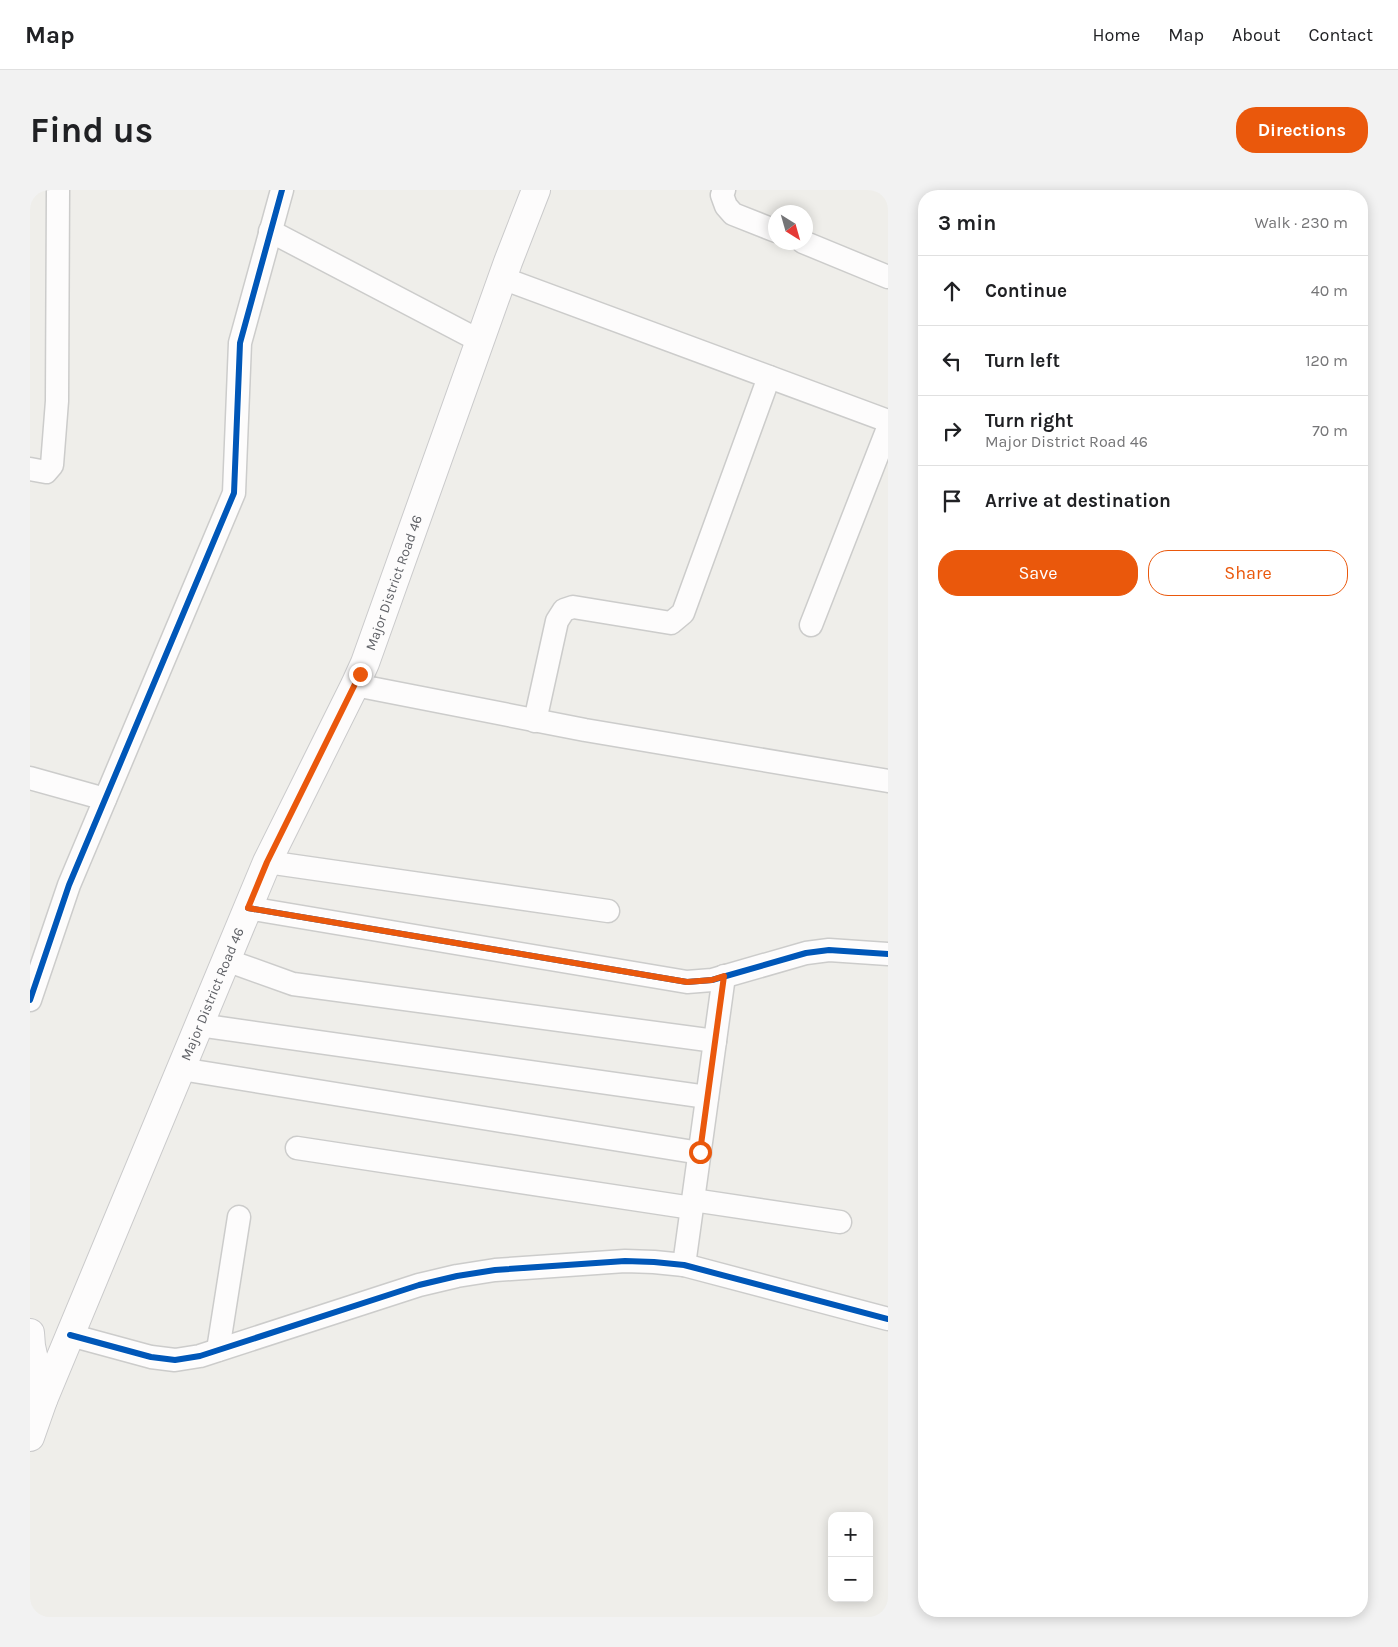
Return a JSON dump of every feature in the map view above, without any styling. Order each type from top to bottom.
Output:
[{"type":"main road","name":"Major District Road 46","points":[[30,1437],[43,1400],[267,862],[360,674],[378,629],[502,278],[536,190]]},
{"type":"main road","points":[[30,1332],[31,1346],[43,1400]]},
{"type":"street","points":[[30,469],[46,472],[52,465],[57,401],[58,190]]},
{"type":"street","points":[[30,1000],[69,885],[234,494],[240,343],[282,190]]},
{"type":"street","points":[[724,190],[722,195],[726,206],[733,214],[768,228]]},
{"type":"street","points":[[270,231],[480,341]]},
{"type":"street","points":[[813,246],[888,277]]},
{"type":"street","points":[[502,278],[888,421]]},
{"type":"street","points":[[535,721],[557,621],[564,610],[573,607],[671,623],[683,613],[769,377]]},
{"type":"street","points":[[811,625],[888,428]]},
{"type":"street","points":[[360,674],[535,721],[888,781]]},
{"type":"street","points":[[30,778],[105,798]]},
{"type":"street","points":[[267,862],[608,911]]},
{"type":"street","points":[[248,908],[687,982],[712,980],[813,952],[829,950],[888,954]]},
{"type":"street","points":[[226,960],[293,984],[715,1041]]},
{"type":"street","points":[[684,1265],[724,976]]},
{"type":"street","points":[[199,1025],[707,1097]]},
{"type":"street","points":[[181,1069],[700,1152]]},
{"type":"street","points":[[297,1148],[693,1204],[840,1222]]},
{"type":"street","points":[[218,1350],[238,1217]]},
{"type":"street","points":[[70,1335],[151,1357],[175,1360],[200,1356],[420,1285],[457,1276],[495,1270],[625,1261],[684,1265],[888,1319]]},
{"type":"cycle path","points":[[30,1000],[69,885],[234,493],[240,343],[282,190]]},
{"type":"cycle path","points":[[248,908],[687,982],[712,980],[806,953],[829,950],[888,954]]},
{"type":"cycle path","points":[[70,1335],[151,1357],[175,1360],[200,1356],[419,1285],[457,1276],[495,1270],[625,1261],[684,1265],[888,1319]]},
{"type":"route","points":[[360,674],[267,862],[248,908],[687,982],[712,980],[724,976],[700,1152]]}]
